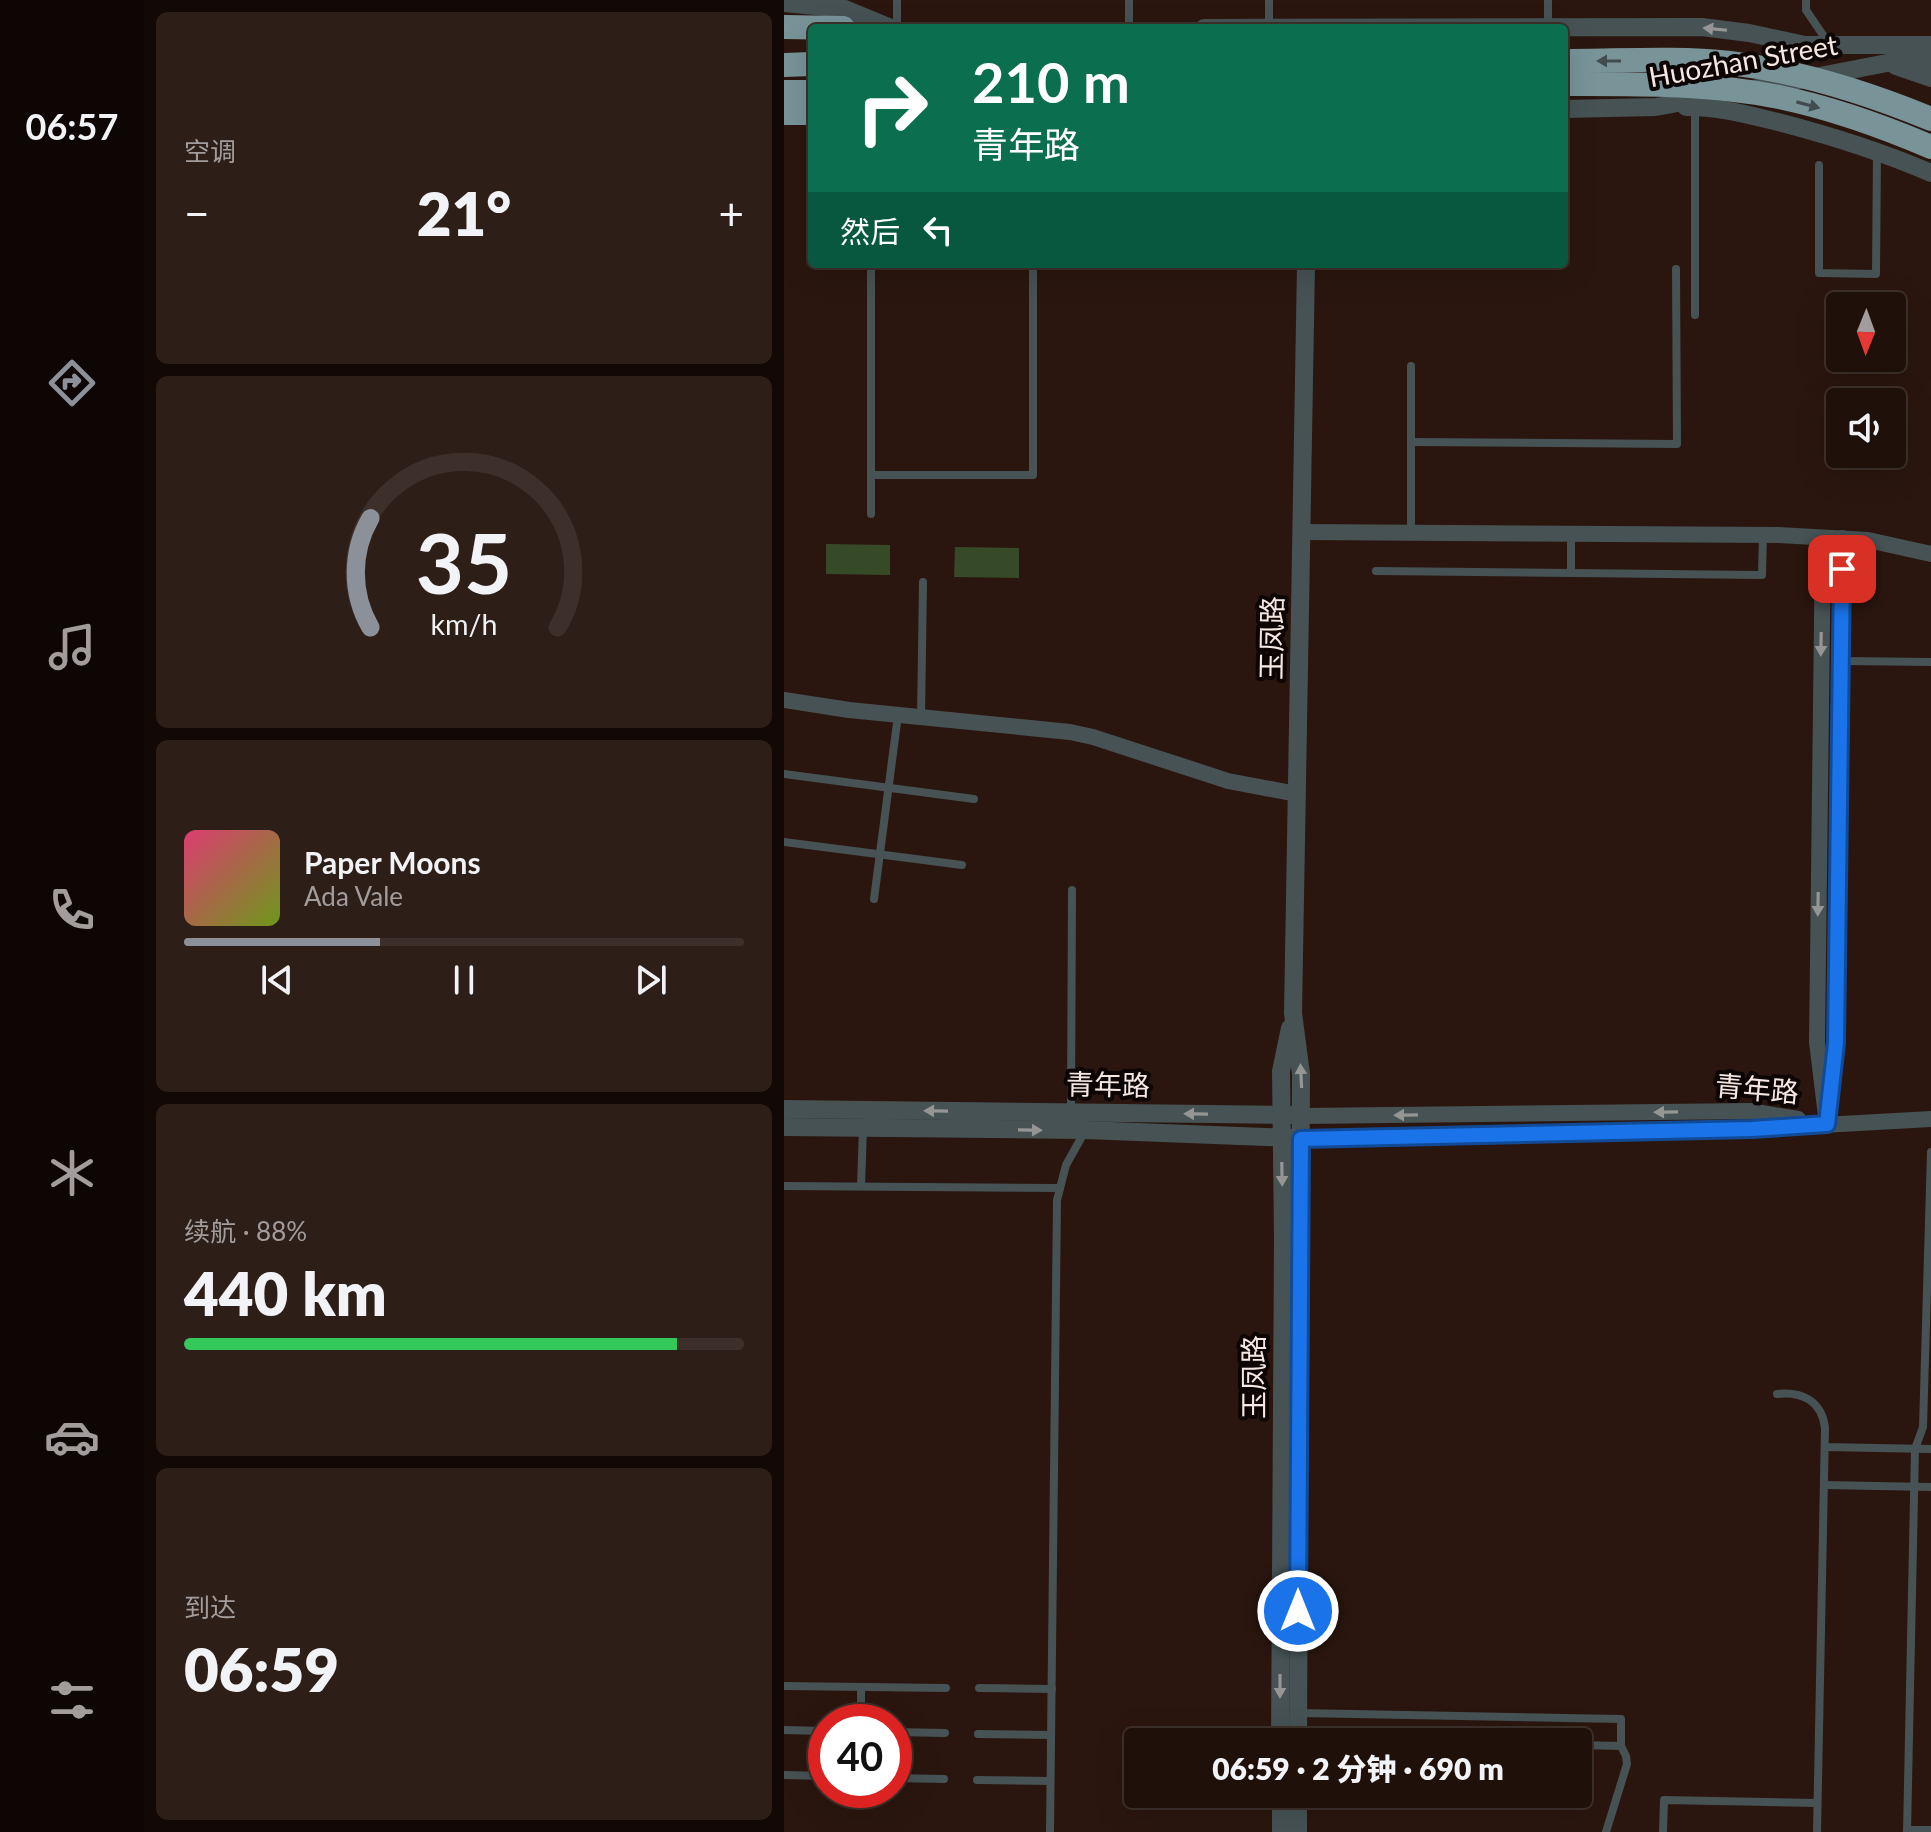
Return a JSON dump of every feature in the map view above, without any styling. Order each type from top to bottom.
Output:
[{"type":"highway","points":[[784,27],[808,27]]},
{"type":"highway","points":[[1568,61],[1733,63],[1820,82],[1931,119]]},
{"type":"highway","points":[[784,65],[808,64]]},
{"type":"highway","points":[[1568,84],[1676,86],[1778,97],[1841,113],[1931,147]]},
{"type":"highway","points":[[784,92],[808,92]]},
{"type":"highway","points":[[784,113],[808,113]]},
{"type":"street","points":[[784,3],[845,9],[884,24]]},
{"type":"street","name":"Huozhan Street","points":[[1568,27],[1702,27],[1805,45],[1931,45]]},
{"type":"street","points":[[1805,45],[1887,63],[1931,78]]},
{"type":"street","name":"Huozhan Street","points":[[1568,109],[1656,107],[1887,63],[1931,60]]},
{"type":"street","points":[[1656,107],[1695,107],[1817,131],[1931,173]]},
{"type":"street","points":[[784,123],[808,122]]},
{"type":"street","name":"玉凤路","points":[[1295,1728],[1298,1713],[1301,1074],[1293,1013],[1306,268]]},
{"type":"street","points":[[1301,532],[1763,535],[1868,540],[1931,554]]},
{"type":"street","points":[[1823,538],[1817,1042],[1827,1124]]},
{"type":"street","points":[[1827,1124],[1836,1043],[1842,538]]},
{"type":"street","points":[[784,700],[1093,737],[1228,781],[1297,794]]},
{"type":"street","name":"玉凤路","points":[[1292,1728],[1281,1071],[1293,1013]]},
{"type":"street","name":"青年路","points":[[784,1109],[1301,1116],[1750,1111],[1827,1124]]},
{"type":"street","points":[[1827,1124],[1931,1119]]},
{"type":"street","name":"青年路","points":[[784,1127],[1085,1130],[1301,1139],[1752,1129],[1827,1124]]},
{"type":"street","points":[[1281,1808],[1281,1832]]},
{"type":"street","points":[[1298,1808],[1298,1832]]},
{"type":"lane","points":[[894,24],[897,0]]},
{"type":"lane","points":[[1129,0],[1129,24]]},
{"type":"lane","points":[[1269,0],[1269,24]]},
{"type":"lane","points":[[1548,0],[1548,24]]},
{"type":"lane","points":[[1806,0],[1806,10],[1829,45]]},
{"type":"lane","points":[[1695,107],[1695,315]]},
{"type":"lane","points":[[1819,165],[1819,273],[1876,274],[1877,151]]},
{"type":"lane","points":[[871,268],[871,514]]},
{"type":"lane","points":[[871,475],[1033,475],[1033,268]]},
{"type":"lane","points":[[1411,442],[1677,444],[1676,269]]},
{"type":"lane","points":[[1411,366],[1411,532]]},
{"type":"lane","points":[[1571,534],[1571,573]]},
{"type":"lane","points":[[1376,571],[1762,575],[1763,535]]},
{"type":"lane","points":[[921,717],[923,582]]},
{"type":"lane","points":[[1841,661],[1931,662]]},
{"type":"lane","points":[[874,899],[898,715]]},
{"type":"lane","points":[[784,774],[974,799]]},
{"type":"lane","points":[[784,842],[962,865]]},
{"type":"lane","points":[[1071,1112],[1072,890]]},
{"type":"lane","points":[[861,1186],[863,1128]]},
{"type":"lane","points":[[1050,1832],[1057,1200],[1066,1165],[1085,1130]]},
{"type":"lane","points":[[1931,1152],[1923,1427],[1915,1449],[1907,1831],[1931,1830]]},
{"type":"lane","points":[[784,1186],[1060,1188]]},
{"type":"lane","points":[[1777,1394],[1800,1394],[1820,1409],[1824,1416],[1817,1832]]},
{"type":"lane","points":[[1825,1447],[1931,1449]]},
{"type":"lane","points":[[1824,1485],[1931,1487]]},
{"type":"lane","points":[[784,1686],[946,1688]]},
{"type":"lane","points":[[861,1687],[861,1704]]},
{"type":"lane","points":[[979,1688],[1052,1689]]},
{"type":"lane","points":[[1298,1713],[1621,1719],[1621,1746],[1627,1764],[1606,1832]]},
{"type":"lane","points":[[784,1730],[808,1731]]},
{"type":"lane","points":[[912,1732],[945,1733]]},
{"type":"lane","points":[[978,1734],[1051,1735]]},
{"type":"lane","points":[[1592,1745],[1621,1746]]},
{"type":"lane","points":[[784,1775],[808,1776]]},
{"type":"lane","points":[[912,1778],[944,1779]]},
{"type":"lane","points":[[977,1780],[1050,1781]]},
{"type":"lane","points":[[1663,1832],[1664,1800],[1817,1803]]},
{"type":"green space","points":[[826,544],[890,545],[890,575],[826,574]]},
{"type":"green space","points":[[955,547],[1019,548],[1019,578],[954,577]]},
{"type":"route","points":[[1298,1611],[1301,1139],[1752,1129],[1827,1124],[1836,1043],[1842,569]]}]
